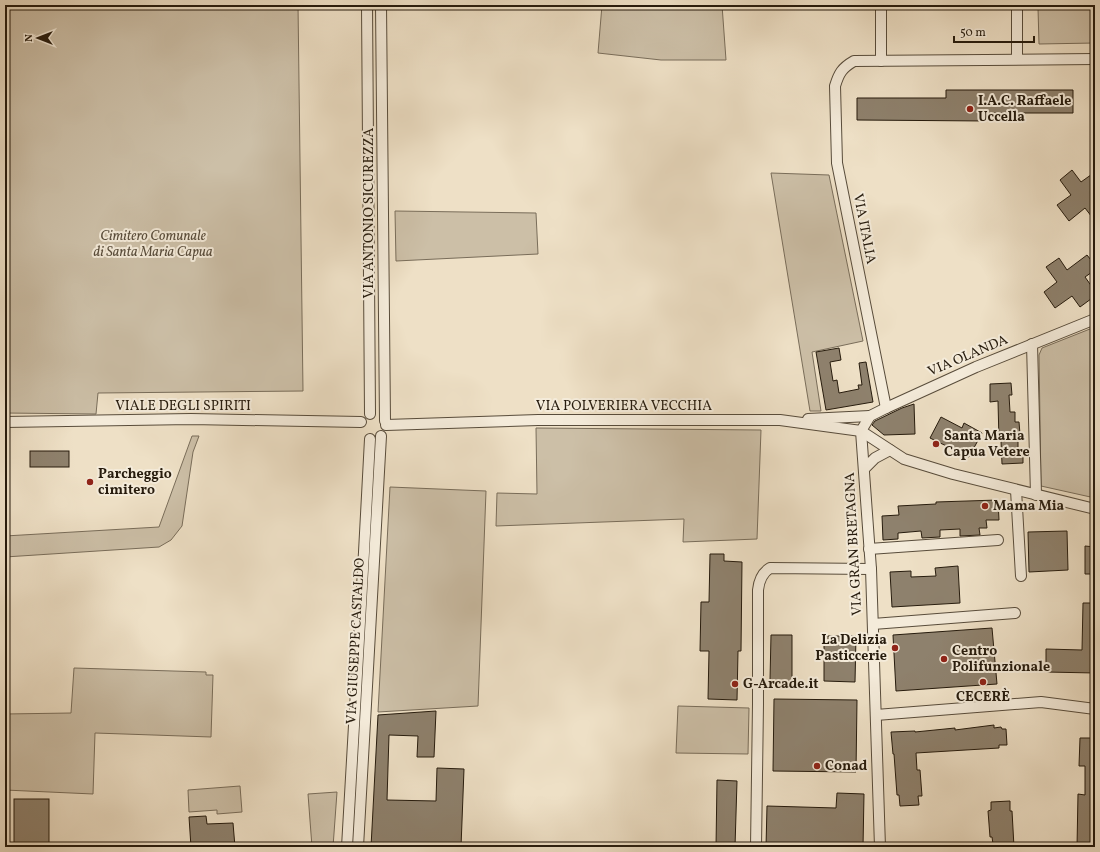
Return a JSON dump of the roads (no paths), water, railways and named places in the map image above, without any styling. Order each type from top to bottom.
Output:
[{"type":"street","name":"VIA ANTONIO SICUREZZA","points":[[367,5],[370,414]]},
{"type":"street","name":"VIA ANTONIO SICUREZZA","points":[[381,5],[385,423]]},
{"type":"street","points":[[881,5],[881,61],[1095,59]]},
{"type":"street","points":[[1017,5],[1017,59]]},
{"type":"street","name":"VIA ITALIA","points":[[881,61],[854,61],[845,67],[838,75],[835,86],[837,163],[886,408]]},
{"type":"street","name":"VIA OLANDA","points":[[870,416],[970,370],[1095,319]]},
{"type":"street","points":[[1032,344],[1036,495]]},
{"type":"street","points":[[370,414],[379,415],[385,423],[386,429],[381,436],[374,439],[364,431],[363,418],[370,414]]},
{"type":"street","points":[[870,416],[861,431],[904,460],[953,474],[1095,509]]},
{"type":"street","points":[[780,420],[870,416]]},
{"type":"street","name":"VIALE DEGLI SPIRITI","points":[[5,422],[191,419],[364,431]]},
{"type":"street","name":"VIA POLVERIERA VECCHIA","points":[[385,423],[538,420],[780,420],[861,431]]},
{"type":"street","name":"VIA GIUSEPPE CASTALDO","points":[[346,847],[364,552],[364,431]]},
{"type":"street","name":"VIA GRAN BRETAGNA","points":[[861,431],[871,569],[880,847]]},
{"type":"street","name":"VIA GIUSEPPE CASTALDO","points":[[358,847],[381,436]]},
{"type":"street","points":[[864,469],[875,458],[890,450]]},
{"type":"street","points":[[1016,490],[1021,576]]},
{"type":"street","points":[[869,549],[998,540]]},
{"type":"street","points":[[756,847],[758,590],[761,578],[765,571],[770,568],[871,569]]},
{"type":"street","points":[[873,624],[1015,613]]},
{"type":"street","points":[[876,715],[1041,702],[1095,709]]},
{"type":"place","name":"I.A.C. Raffaele Uccella","points":[[970,109]]},
{"type":"place","name":"Santa Maria Capua Vetere","points":[[936,444]]},
{"type":"place","name":"Parcheggio cimitero","points":[[90,482]]},
{"type":"place","name":"Mama Mia","points":[[985,506]]},
{"type":"place","name":"La Delizia Pasticcerie","points":[[895,648]]},
{"type":"place","name":"Centro Polifunzionale","points":[[944,659]]},
{"type":"place","name":"CECERÈ","points":[[983,682]]},
{"type":"place","name":"G-Arcade.it","points":[[735,684]]},
{"type":"place","name":"Conad","points":[[817,766]]},
{"type":"park label","name":"Cimitero Comunale di Santa Maria Capua","points":[[153,244]]}]
